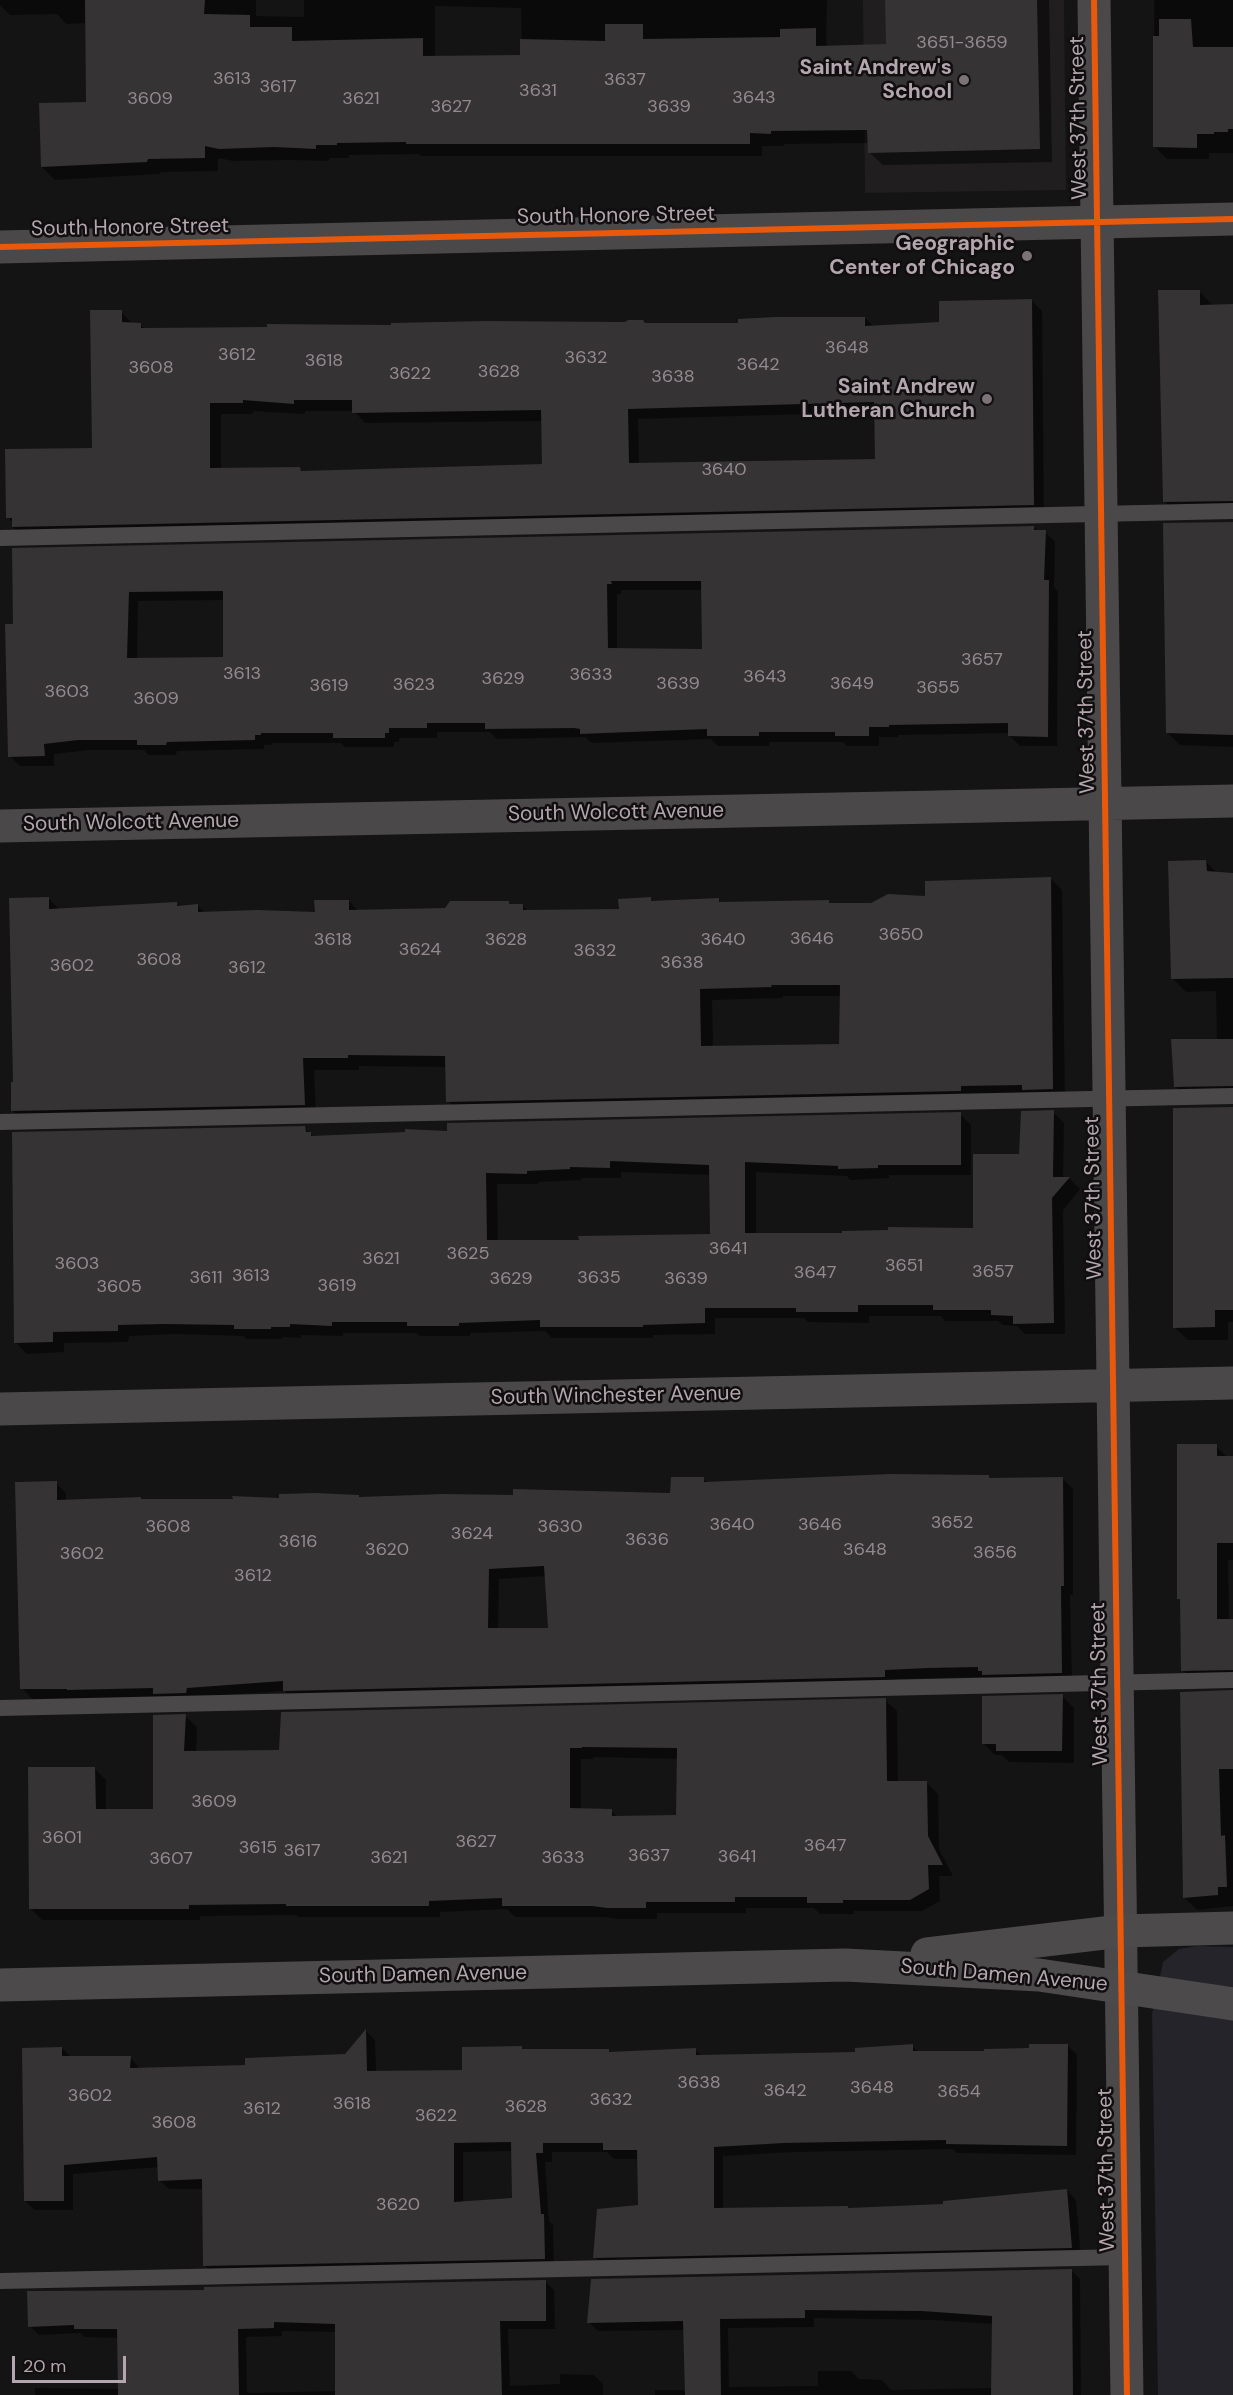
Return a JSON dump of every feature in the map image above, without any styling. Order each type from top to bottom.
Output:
[{"type":"main road","name":"South Damen Avenue","points":[[845,1965],[1121,1931],[1233,1928]]},
{"type":"main road","name":"South Damen Avenue","points":[[0,1985],[845,1965],[1039,1975],[1233,2004]]},
{"type":"street","name":"West 37th Street","points":[[1094,0],[1127,2395]]},
{"type":"street","name":"South Honore Street","points":[[0,247],[1233,219]]},
{"type":"street","name":"South Wolcott Avenue","points":[[0,826],[1233,801]]},
{"type":"street","name":"South Winchester Avenue","points":[[0,1409],[1233,1383]]},
{"type":"lane","points":[[0,538],[1233,511]]},
{"type":"lane","points":[[0,1122],[1233,1096]]},
{"type":"lane","points":[[0,1708],[1233,1680]]},
{"type":"lane","points":[[0,2280],[1125,2256]]},
{"type":"shaded area","name":"Saint Andrew's School","points":[[863,0],[1064,0],[1066,190],[865,193]]},
{"type":"shaded area","points":[[1197,1946],[1233,1947],[1233,2395],[1158,2395],[1152,2014],[1163,1962],[1179,1949]]},
{"type":"building","points":[[85,0],[205,0],[204,14],[250,15],[250,27],[292,27],[292,41],[423,38],[423,56],[520,55],[520,39],[605,41],[605,24],[643,24],[643,39],[780,37],[780,29],[816,28],[816,46],[886,44],[885,0],[1037,0],[1040,149],[868,153],[867,130],[771,131],[771,134],[750,133],[750,144],[406,144],[406,142],[337,143],[337,145],[316,145],[316,149],[274,147],[219,149],[205,146],[205,158],[148,159],[147,162],[41,167],[39,103],[86,102]]},
{"type":"building","points":[[1159,19],[1191,19],[1193,47],[1233,47],[1233,129],[1228,129],[1228,132],[1214,132],[1214,134],[1197,134],[1197,148],[1153,147],[1153,36],[1159,36]]},
{"type":"building","points":[[1158,290],[1200,290],[1200,305],[1233,304],[1233,501],[1163,502]]},
{"type":"building","points":[[1032,299],[1034,505],[12,527],[12,518],[6,518],[5,449],[92,448],[90,310],[122,310],[122,322],[141,323],[141,328],[267,327],[267,324],[391,325],[391,323],[486,321],[625,322],[643,320],[645,323],[738,323],[738,319],[775,317],[865,317],[865,326],[939,322],[939,301]],"holes":[[[243,400],[294,404],[294,400],[352,400],[352,413],[541,410],[542,464],[301,471],[300,467],[210,468],[210,403],[243,403]],[[874,402],[875,459],[629,463],[628,409]]]},
{"type":"building","points":[[1233,522],[1233,735],[1166,733],[1163,523]]},
{"type":"building","points":[[1034,526],[1034,530],[1046,530],[1044,580],[1049,580],[1048,737],[1008,736],[1008,723],[889,725],[889,727],[869,727],[869,736],[835,736],[835,732],[759,732],[759,736],[707,736],[707,729],[580,734],[580,729],[574,728],[485,729],[485,723],[427,723],[427,728],[389,728],[389,733],[385,733],[385,738],[333,738],[333,733],[261,733],[261,735],[255,735],[255,740],[167,742],[166,745],[137,745],[137,740],[78,740],[44,744],[45,756],[8,757],[5,624],[13,624],[12,548]],"holes":[[[611,581],[701,581],[702,649],[608,648],[607,584],[612,584]],[[223,591],[223,657],[127,658],[129,592]]]},
{"type":"building","points":[[1206,860],[1207,871],[1233,873],[1233,978],[1171,979],[1168,861]]},
{"type":"building","points":[[1051,877],[1053,1089],[1022,1090],[1022,1085],[961,1086],[961,1091],[446,1102],[445,1056],[348,1055],[348,1058],[303,1058],[305,1105],[11,1111],[11,1082],[13,1082],[9,898],[49,897],[49,909],[177,902],[177,906],[198,904],[198,912],[258,910],[315,912],[314,900],[349,900],[349,910],[445,908],[450,901],[509,901],[509,904],[523,904],[523,910],[619,909],[618,899],[651,897],[651,901],[719,898],[719,902],[829,900],[829,903],[871,903],[888,894],[925,896],[925,881]],"holes":[[[771,985],[840,985],[839,1044],[701,1046],[700,989],[772,987]]]},
{"type":"building","points":[[1171,1039],[1233,1039],[1233,1086],[1174,1087]]},
{"type":"building","points":[[1233,1107],[1233,1310],[1215,1310],[1215,1327],[1173,1328],[1173,1108]]},
{"type":"building","points":[[1054,1110],[1053,1177],[1070,1177],[1052,1198],[1054,1323],[1013,1324],[1013,1316],[991,1315],[991,1310],[933,1310],[933,1305],[858,1305],[858,1312],[796,1312],[796,1308],[705,1308],[705,1323],[643,1325],[643,1327],[540,1327],[540,1320],[459,1323],[459,1326],[407,1326],[407,1322],[332,1322],[332,1326],[290,1324],[290,1327],[271,1327],[271,1329],[234,1329],[234,1325],[118,1325],[118,1331],[53,1332],[53,1342],[14,1343],[12,1132],[305,1126],[306,1132],[311,1132],[311,1136],[405,1132],[405,1129],[447,1131],[447,1123],[961,1112],[961,1165],[878,1165],[878,1168],[838,1169],[838,1166],[745,1162],[745,1233],[842,1233],[842,1231],[888,1230],[888,1227],[973,1228],[973,1154],[1019,1154],[1021,1111]],"holes":[[[610,1161],[709,1165],[710,1234],[578,1236],[579,1240],[487,1240],[486,1173],[527,1174],[527,1171],[570,1169],[570,1167],[610,1168]]]},
{"type":"building","points":[[1177,1444],[1217,1444],[1217,1456],[1233,1456],[1233,1543],[1217,1543],[1217,1619],[1233,1619],[1233,1670],[1181,1671],[1180,1599],[1177,1599]]},
{"type":"building","points":[[890,1474],[989,1475],[989,1478],[1063,1477],[1062,1673],[982,1675],[978,1667],[885,1670],[885,1677],[283,1691],[283,1681],[187,1688],[186,1693],[153,1694],[153,1688],[20,1689],[15,1482],[57,1481],[57,1500],[141,1497],[141,1499],[233,1499],[232,1496],[279,1498],[279,1494],[315,1493],[359,1495],[359,1497],[444,1494],[513,1495],[513,1489],[670,1493],[671,1477],[704,1477],[704,1482]],"holes":[[[544,1566],[548,1628],[488,1628],[489,1569]]]},
{"type":"building","points":[[1233,1690],[1233,1769],[1219,1769],[1221,1836],[1225,1835],[1227,1887],[1218,1887],[1218,1895],[1183,1898],[1180,1692]]},
{"type":"building","points":[[1063,1694],[1062,1751],[996,1751],[996,1744],[982,1744],[982,1696]]},
{"type":"building","points":[[886,1698],[887,1781],[927,1781],[928,1836],[943,1865],[928,1865],[929,1889],[910,1900],[843,1900],[843,1903],[807,1903],[807,1897],[735,1897],[735,1902],[646,1902],[646,1908],[607,1908],[502,1906],[502,1898],[429,1901],[429,1906],[286,1906],[286,1904],[189,1905],[189,1909],[29,1909],[28,1767],[95,1767],[96,1809],[153,1809],[153,1715],[186,1714],[184,1751],[279,1750],[281,1712]],"holes":[[[570,1748],[677,1748],[676,1815],[612,1816],[612,1809],[570,1808]]]},
{"type":"building","points":[[366,2029],[367,2071],[462,2070],[462,2047],[522,2046],[522,2049],[609,2049],[609,2052],[696,2048],[696,2055],[855,2052],[855,2048],[913,2044],[913,2051],[984,2051],[984,2049],[1029,2048],[1029,2044],[1068,2044],[1067,2146],[946,2144],[946,2140],[784,2143],[714,2147],[714,2208],[848,2206],[848,2208],[943,2204],[943,2201],[1067,2189],[1072,2248],[593,2258],[597,2209],[638,2205],[637,2150],[603,2150],[603,2143],[543,2143],[543,2153],[536,2153],[541,2214],[544,2214],[545,2259],[203,2266],[202,2179],[158,2181],[157,2157],[64,2165],[64,2201],[24,2201],[22,2048],[62,2047],[62,2056],[131,2056],[130,2068],[245,2065],[245,2058],[345,2054]],"holes":[[[511,2142],[512,2198],[454,2202],[454,2143]]]},
{"type":"building","points":[[1072,2269],[1073,2395],[991,2395],[992,2316],[922,2311],[805,2310],[805,2318],[720,2319],[721,2395],[685,2395],[683,2321],[587,2323],[591,2279]]},
{"type":"building","points":[[546,2280],[546,2321],[500,2321],[502,2395],[335,2395],[335,2324],[274,2322],[274,2328],[238,2329],[239,2395],[118,2395],[117,2329],[74,2329],[74,2325],[28,2327],[27,2291],[204,2290],[204,2287]]},
{"type":"cycle path","points":[[1094,0],[1127,2395]]},
{"type":"cycle path","points":[[0,247],[1233,219]]},
{"type":"place","name":"Saint Andrew's School","points":[[964,80]]},
{"type":"place","name":"Geographic Center of Chicago","points":[[1027,256]]},
{"type":"place","name":"Saint Andrew Lutheran Church","points":[[987,399]]}]
